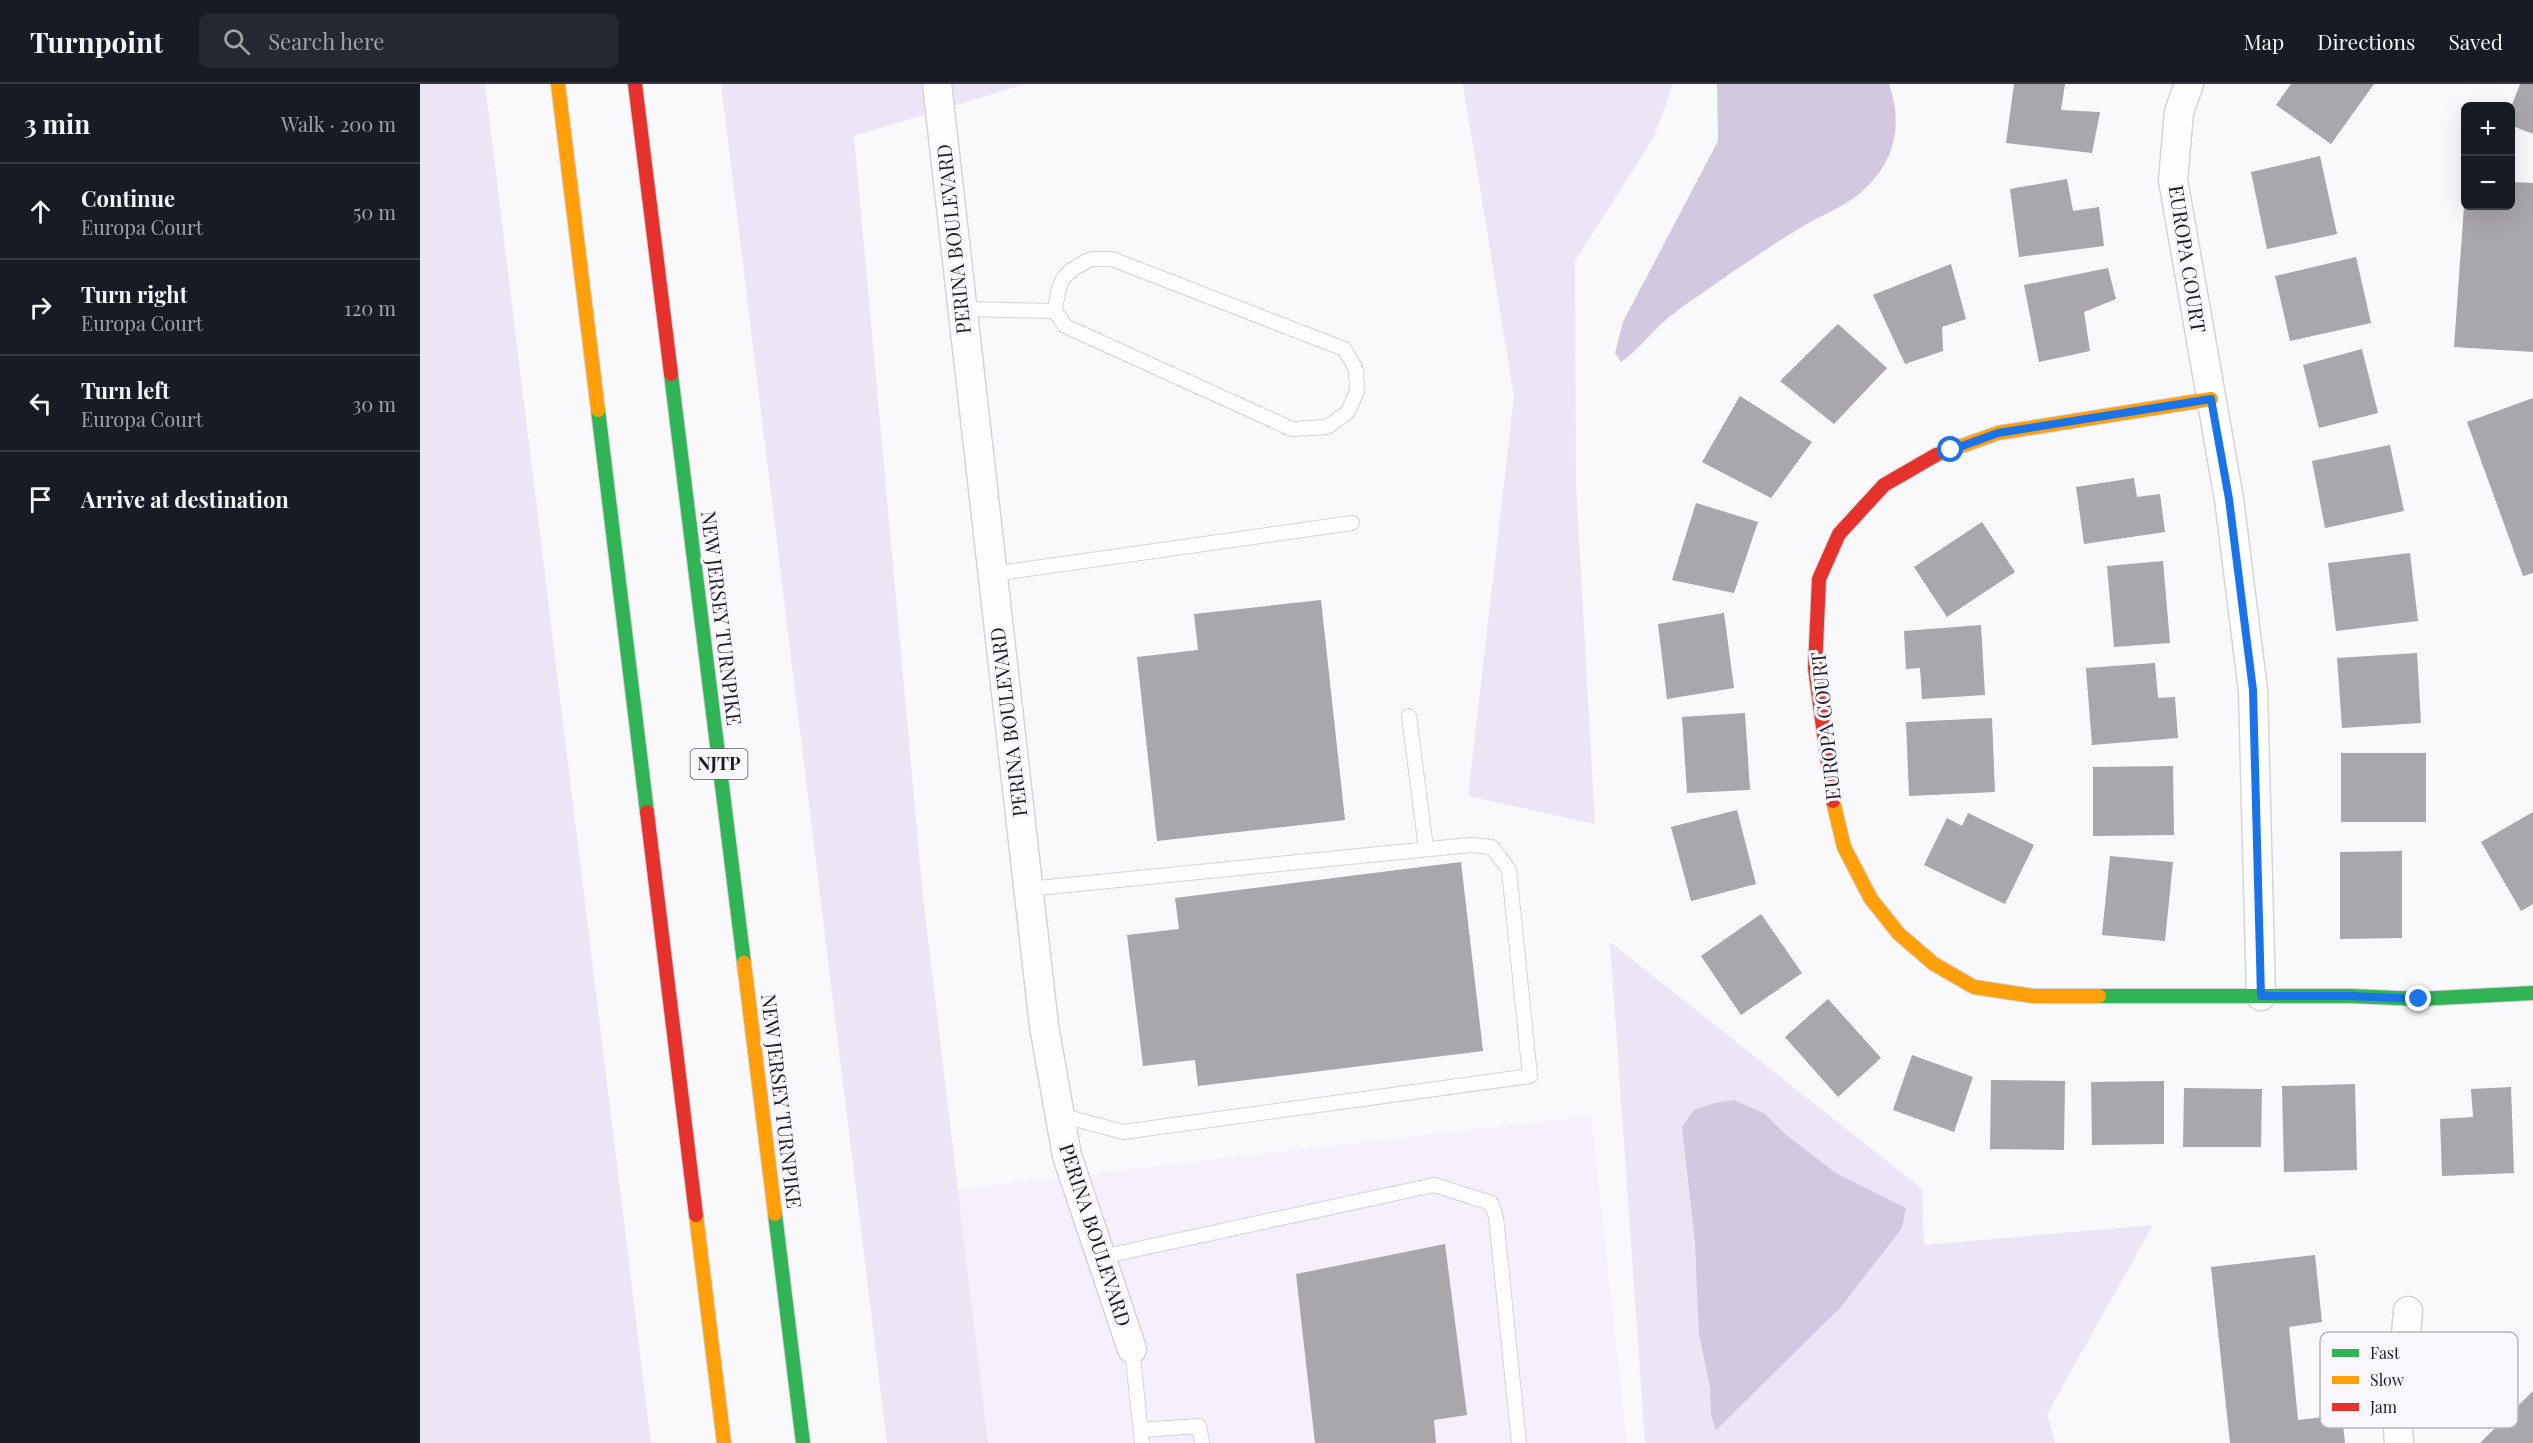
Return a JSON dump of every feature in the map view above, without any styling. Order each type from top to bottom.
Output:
[{"type":"main road","points":[[558,84],[724,1443]]},
{"type":"main road","name":"NEW JERSEY TURNPIKE","points":[[635,84],[803,1443]]},
{"type":"main road","name":"EUROPA COURT","points":[[2211,399],[1998,433],[1927,458],[1884,485],[1839,534],[1819,579],[1815,668],[1829,782],[1844,847],[1871,898],[1899,934],[1934,964],[1974,987],[2033,996],[2350,996],[2419,999],[2533,993]]},
{"type":"street","name":"PERINA BOULEVARD","points":[[937,84],[1044,1026],[1067,1156],[1132,1349]]},
{"type":"street","name":"EUROPA COURT","points":[[2189,84],[2179,112],[2173,180],[2229,499],[2253,690],[2261,996]]},
{"type":"street","points":[[2406,1332],[2408,1311]]},
{"type":"street","points":[[2398,1428],[2399,1443]]},
{"type":"lane","points":[[1091,259],[1112,259],[1344,349],[1356,369],[1356,392],[1347,413],[1327,427],[1292,429],[1065,326],[1055,311],[1058,287],[1069,270],[1091,259]]},
{"type":"lane","points":[[961,309],[1055,311]]},
{"type":"lane","points":[[992,574],[1352,523]]},
{"type":"lane","points":[[1409,716],[1426,849]]},
{"type":"lane","points":[[1028,888],[1470,845],[1492,848],[1509,870],[1530,1076],[1123,1132],[1059,1115]]},
{"type":"lane","points":[[1101,1257],[1434,1185],[1491,1203],[1496,1217],[1519,1443]]},
{"type":"lane","points":[[1132,1349],[1141,1437],[1199,1426],[1202,1443]]},
{"type":"shaded area","points":[[420,84],[485,84],[651,1443],[420,1443]]},
{"type":"shaded area","points":[[721,84],[1025,84],[854,136],[923,897],[988,1443],[887,1443]]},
{"type":"shaded area","points":[[1463,84],[1673,84],[1654,137],[1575,261],[1576,484],[1595,824],[1468,796],[1514,397]]},
{"type":"shaded area","points":[[1717,84],[1889,84],[1896,115],[1893,144],[1881,170],[1859,194],[1775,244],[1685,305],[1621,362],[1615,353],[1623,322],[1718,141]]},
{"type":"shaded area","points":[[1610,942],[1922,1189],[1924,1245],[2153,1225],[2047,1414],[2055,1443],[1645,1443]]},
{"type":"shaded area","points":[[1734,1100],[1765,1114],[1786,1135],[1836,1173],[1906,1208],[1902,1228],[1841,1307],[1716,1430],[1711,1414],[1710,1387],[1699,1334],[1695,1242],[1682,1127],[1694,1110]]},
{"type":"shaded area","points":[[1591,1116],[1627,1443],[988,1443],[957,1189]]},
{"type":"building","points":[[2014,84],[2065,84],[2061,110],[2100,112],[2092,153],[2006,143]]},
{"type":"building","points":[[2291,84],[2374,84],[2331,144],[2276,105]]},
{"type":"building","points":[[2520,84],[2533,84],[2533,134],[2515,127],[2515,102],[2513,102]]},
{"type":"building","points":[[2320,156],[2337,234],[2267,249],[2251,172]]},
{"type":"building","points":[[2067,179],[2073,211],[2099,207],[2104,246],[2019,257],[2010,189]]},
{"type":"building","points":[[2515,182],[2533,183],[2533,352],[2454,347],[2464,210],[2515,210]]},
{"type":"building","points":[[2356,257],[2371,323],[2290,341],[2275,276]]},
{"type":"building","points":[[1951,264],[1966,319],[1942,327],[1943,351],[1905,364],[1873,295]]},
{"type":"building","points":[[2108,268],[2116,299],[2084,312],[2090,351],[2039,362],[2024,285]]},
{"type":"building","points":[[1838,324],[1887,368],[1834,424],[1780,381]]},
{"type":"building","points":[[2362,349],[2378,413],[2319,428],[2303,365]]},
{"type":"building","points":[[1740,396],[1812,442],[1771,498],[1702,462]]},
{"type":"building","points":[[2533,398],[2533,573],[2523,576],[2467,422]]},
{"type":"building","points":[[2390,445],[2404,511],[2325,528],[2312,461]]},
{"type":"building","points":[[2134,478],[2137,497],[2160,494],[2165,532],[2084,544],[2076,487]]},
{"type":"building","points":[[1696,503],[1758,522],[1734,593],[1672,580]]},
{"type":"building","points":[[1982,522],[2015,572],[1947,617],[1914,567]]},
{"type":"building","points":[[2410,553],[2418,621],[2336,631],[2328,563]]},
{"type":"building","points":[[2163,561],[2170,643],[2114,647],[2107,566]]},
{"type":"building","points":[[1321,600],[1345,820],[1157,841],[1137,657],[1198,650],[1194,614]]},
{"type":"building","points":[[1724,613],[1734,688],[1667,699],[1658,624]]},
{"type":"building","points":[[1981,625],[1985,695],[1922,699],[1920,668],[1906,669],[1904,631]]},
{"type":"building","points":[[2417,653],[2421,723],[2342,728],[2337,658]]},
{"type":"building","points":[[2155,663],[2158,698],[2175,697],[2178,738],[2092,745],[2086,668]]},
{"type":"building","points":[[1745,713],[1750,790],[1687,793],[1682,717]]},
{"type":"building","points":[[1992,718],[1995,792],[1909,796],[1906,722]]},
{"type":"building","points":[[2341,753],[2426,753],[2426,822],[2341,822]]},
{"type":"building","points":[[2173,766],[2174,835],[2093,836],[2093,767]]},
{"type":"building","points":[[1737,810],[1756,884],[1691,901],[1671,827]]},
{"type":"building","points":[[2533,812],[2533,904],[2521,911],[2481,842]]},
{"type":"building","points":[[1968,813],[2034,845],[2005,904],[1924,865],[1947,818],[1962,826]]},
{"type":"building","points":[[2402,851],[2402,938],[2340,939],[2340,852]]},
{"type":"building","points":[[2110,856],[2173,862],[2165,941],[2102,935]]},
{"type":"building","points":[[1461,862],[1483,1051],[1198,1086],[1195,1060],[1143,1066],[1127,935],[1179,929],[1175,898]]},
{"type":"building","points":[[1761,914],[1802,973],[1741,1015],[1701,956]]},
{"type":"building","points":[[1828,999],[1881,1058],[1838,1097],[1785,1037]]},
{"type":"building","points":[[1912,1055],[1973,1077],[1954,1132],[1893,1110]]},
{"type":"building","points":[[1991,1080],[2065,1081],[2064,1150],[1990,1149]]},
{"type":"building","points":[[2164,1081],[2164,1144],[2092,1145],[2091,1082]]},
{"type":"building","points":[[2355,1084],[2357,1170],[2284,1172],[2282,1086]]},
{"type":"building","points":[[2511,1087],[2514,1173],[2442,1176],[2440,1119],[2473,1117],[2471,1089]]},
{"type":"building","points":[[2184,1088],[2262,1089],[2261,1147],[2183,1147]]},
{"type":"building","points":[[1445,1244],[1467,1415],[1434,1420],[1436,1443],[1315,1443],[1296,1274]]},
{"type":"building","points":[[2315,1255],[2322,1322],[2289,1327],[2298,1420],[2320,1418],[2320,1428],[2343,1428],[2345,1443],[2230,1443],[2211,1267]]},
{"type":"building","points":[[2533,1391],[2533,1443],[2480,1443],[2495,1428],[2518,1428],[2518,1406]]},
{"type":"traffic: fast","points":[[671,374],[744,963]]},
{"type":"traffic: fast","points":[[598,410],[647,812]]},
{"type":"traffic: fast","points":[[2099,996],[2351,996],[2419,999],[2533,993]]},
{"type":"traffic: fast","points":[[775,1214],[803,1443]]},
{"type":"traffic: slow","points":[[558,84],[598,410]]},
{"type":"traffic: slow","points":[[1936,455],[1998,433],[2211,399]]},
{"type":"traffic: slow","points":[[1833,801],[1844,847],[1871,899],[1899,934],[1934,964],[1974,987],[2033,996],[2099,996]]},
{"type":"traffic: slow","points":[[744,963],[775,1214]]},
{"type":"traffic: slow","points":[[696,1215],[724,1443]]},
{"type":"traffic: jam","points":[[635,84],[671,374]]},
{"type":"traffic: jam","points":[[1833,801],[1815,668],[1819,579],[1839,534],[1884,485],[1936,455]]},
{"type":"traffic: jam","points":[[647,812],[696,1215]]},
{"type":"route","points":[[1951,450],[1998,433],[2211,399],[2229,499],[2253,690],[2261,996],[2419,999]]}]
